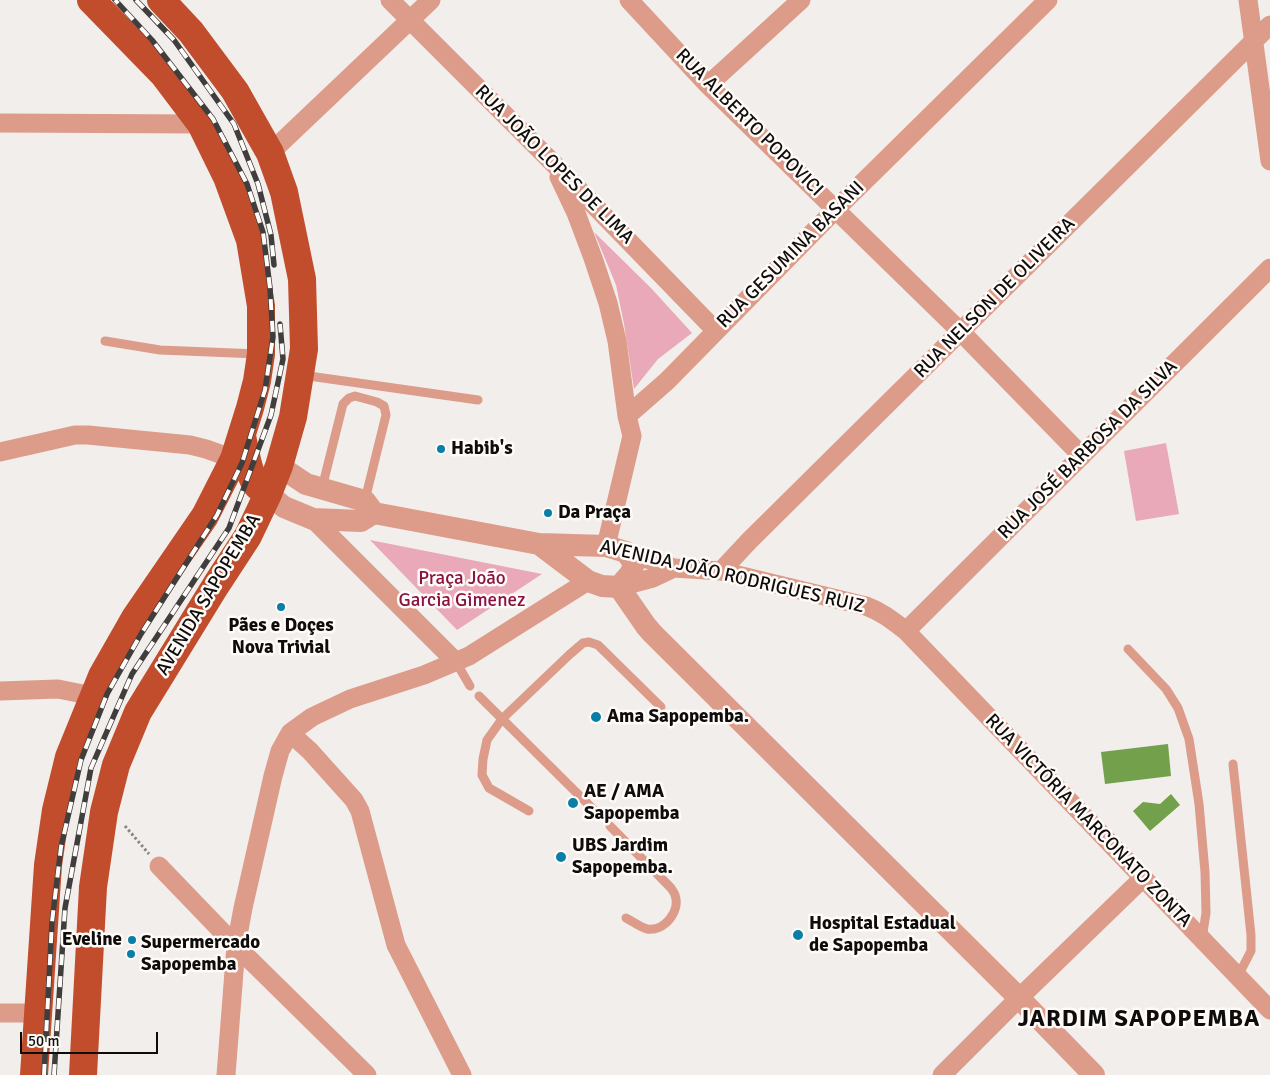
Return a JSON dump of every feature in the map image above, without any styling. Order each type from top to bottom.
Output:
[{"type":"main road","points":[[34,1075],[48,865],[56,810],[69,758],[102,676],[135,618],[205,516],[238,448],[257,380],[260,354],[261,306],[250,240],[227,177],[201,124],[164,75],[91,0]]},
{"type":"main road","name":"AVENIDA SAPOPEMBA","points":[[83,1075],[93,886],[104,812],[116,765],[138,712],[248,536],[268,494],[279,466],[293,417],[304,349],[302,279],[284,192],[270,153],[235,91],[191,32],[161,0]]},
{"type":"main road","points":[[238,448],[255,482],[260,489],[268,494]]},
{"type":"street","name":"RUA JOÃO LOPES DE LIMA","points":[[390,0],[551,161],[716,331]]},
{"type":"street","points":[[270,153],[430,0]]},
{"type":"street","name":"RUA ALBERTO POPOVICI","points":[[629,0],[708,85],[961,332],[1082,456]]},
{"type":"street","points":[[708,85],[801,0]]},
{"type":"street","name":"RUA GESUMINA BASANI","points":[[628,416],[667,381],[835,210],[1048,0]]},
{"type":"street","points":[[1248,0],[1270,161]]},
{"type":"street","name":"RUA NELSON DE OLIVEIRA","points":[[721,571],[749,541],[1270,25]]},
{"type":"street","points":[[0,123],[201,124]]},
{"type":"street","points":[[551,161],[576,213],[593,258],[617,340],[632,436],[616,549],[634,563],[632,573],[619,587]]},
{"type":"street","name":"RUA JOSÉ BARBOSA DA SILVA","points":[[906,631],[1270,268]]},
{"type":"street","points":[[0,452],[75,435],[190,445],[206,449],[238,448]]},
{"type":"street","name":"AVENIDA JOÃO RODRIGUES RUIZ","points":[[279,466],[306,484],[369,507],[539,544],[616,549],[674,568],[721,571],[866,606],[886,615],[906,631]]},
{"type":"street","points":[[268,494],[284,507],[313,519],[456,662]]},
{"type":"street","name":"AVENIDA JOÃO RODRIGUES RUIZ","points":[[313,519],[361,521],[369,507]]},
{"type":"street","points":[[539,544],[588,581],[602,586],[619,587],[653,578],[674,568]]},
{"type":"street","points":[[226,1075],[236,946],[243,908],[273,776],[280,751],[290,733],[312,717],[350,699],[424,675],[469,656],[588,581]]},
{"type":"street","points":[[619,587],[652,633],[1094,1075]]},
{"type":"street","name":"RUA VICTÓRIA MARCONATO ZONTA","points":[[906,631],[1270,1010]]},
{"type":"street","points":[[0,691],[58,689],[93,696]]},
{"type":"street","points":[[290,733],[316,758],[354,800],[360,811],[396,945],[462,1075]]},
{"type":"street","points":[[159,866],[236,946],[367,1075]]},
{"type":"street","points":[[942,1075],[1143,878]]},
{"type":"street","points":[[0,1013],[38,1013]]},
{"type":"lane","points":[[106,341],[160,350],[260,354]]},
{"type":"lane","points":[[300,374],[478,400]]},
{"type":"lane","points":[[322,489],[343,404],[348,398],[355,396],[377,402],[384,406],[386,415],[369,507]]},
{"type":"lane","points":[[529,811],[489,788],[482,774],[487,740],[502,719],[568,655],[583,643],[598,644],[661,707]]},
{"type":"lane","points":[[1128,649],[1166,689],[1178,708],[1189,739],[1199,804],[1205,872],[1206,913],[1202,940]]},
{"type":"lane","points":[[456,662],[470,686]]},
{"type":"lane","points":[[479,696],[595,811]]},
{"type":"lane","points":[[1233,764],[1251,935],[1251,951],[1238,977]]},
{"type":"lane","points":[[610,826],[675,895],[675,910],[660,928],[645,928],[626,918]]},
{"type":"path","points":[[122,823],[159,866]]},
{"type":"green space","points":[[594,232],[651,288],[692,333],[658,359],[634,389],[616,285]]},
{"type":"green space","points":[[1166,443],[1179,514],[1136,521],[1124,451]]},
{"type":"green space","name":"Praça João Garcia Gimenez","points":[[370,540],[542,574],[457,630]]},
{"type":"shaded area","points":[[1168,744],[1171,776],[1105,784],[1101,752]]},
{"type":"shaded area","points":[[1171,794],[1180,805],[1150,831],[1133,811],[1143,802],[1160,804]]},
{"type":"railway","points":[[44,1075],[52,922],[61,847],[81,760],[107,694],[141,634],[217,515],[242,463],[265,390],[273,337],[270,288],[263,232],[247,184],[213,119],[152,40],[115,0]]},
{"type":"railway","points":[[136,0],[174,40],[234,124],[258,184],[271,235],[274,265]]},
{"type":"railway","points":[[54,1075],[65,908],[91,768],[132,674],[229,528],[271,415],[283,359],[280,324]]},
{"type":"place","name":"Habib's","points":[[441,449]]},
{"type":"place","name":"Da Praça","points":[[548,513]]},
{"type":"place","name":"Pães e Doçes Nova Trivial","points":[[281,607]]},
{"type":"place","name":"Ama Sapopemba.","points":[[596,717]]},
{"type":"place","name":"AE / AMA Sapopemba","points":[[573,803]]},
{"type":"place","name":"UBS Jardim Sapopemba.","points":[[561,857]]},
{"type":"place","name":"Hospital Estadual de Sapopemba","points":[[798,935]]},
{"type":"place","name":"Eveline","points":[[132,940]]},
{"type":"place","name":"Supermercado Sapopemba","points":[[131,954]]},
{"type":"district","name":"JARDIM SAPOPEMBA","points":[[1139,1020]]}]
